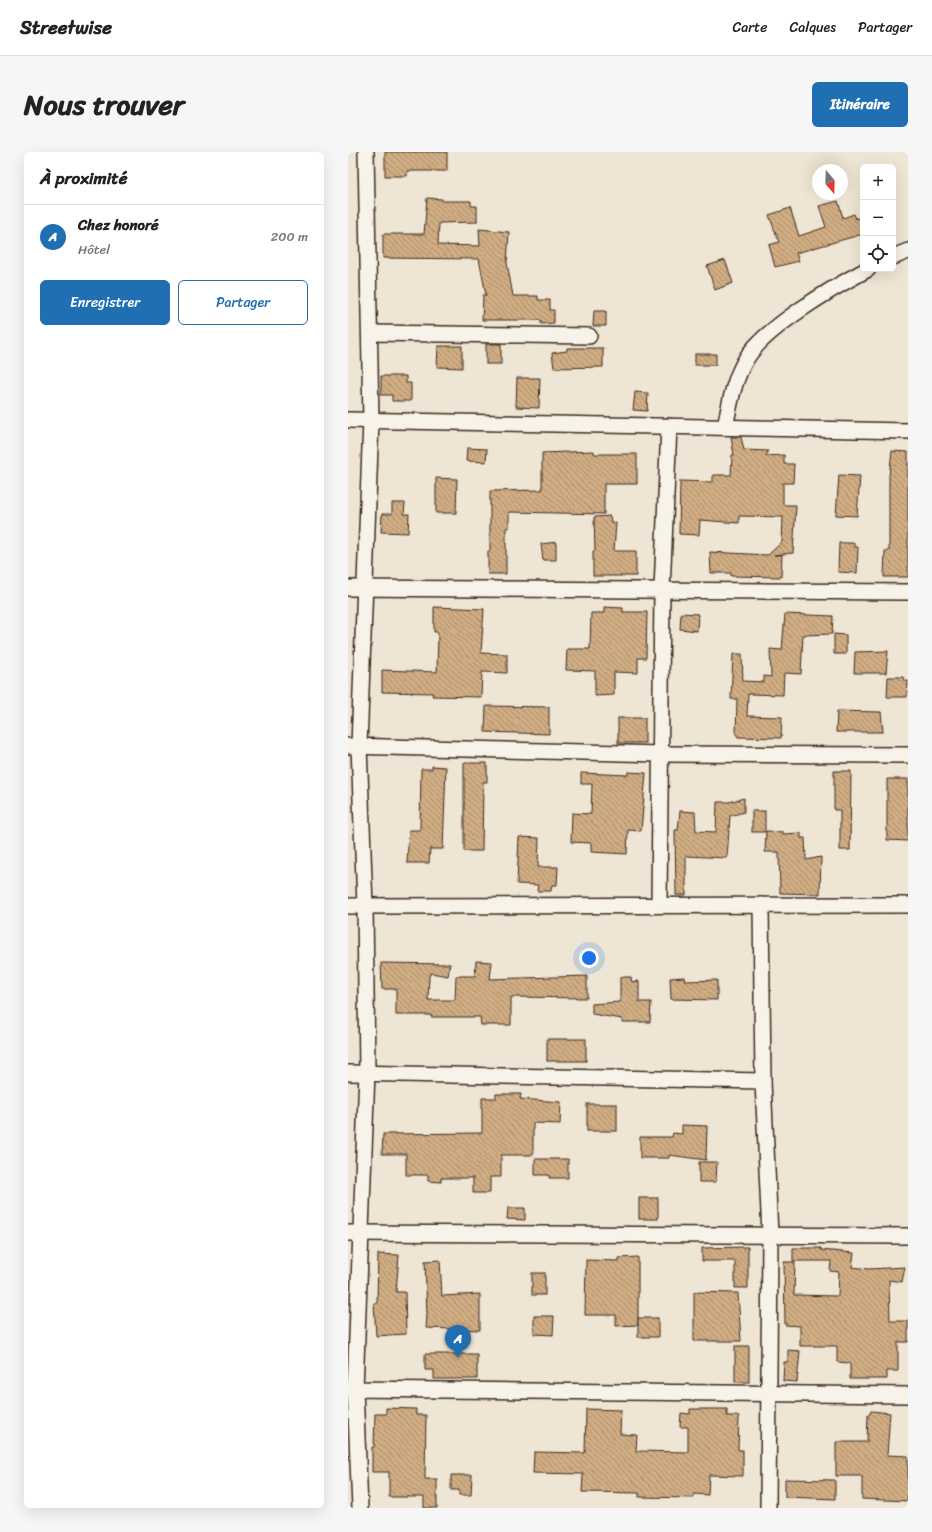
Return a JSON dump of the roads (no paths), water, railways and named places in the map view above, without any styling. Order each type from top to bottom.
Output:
[{"type":"street","points":[[360,1508],[351,1389],[354,1233],[367,1072],[365,906],[353,746],[364,588],[371,420],[366,152]]},
{"type":"street","points":[[896,256],[908,251]]},
{"type":"street","points":[[725,427],[734,383],[745,359],[760,342],[786,319],[863,272]]},
{"type":"street","points":[[370,333],[589,336]]},
{"type":"street","points":[[348,420],[908,432]]},
{"type":"street","points":[[659,905],[662,590],[669,426]]},
{"type":"street","points":[[348,588],[908,592]]},
{"type":"street","points":[[353,746],[661,754],[908,755]]},
{"type":"street","points":[[761,905],[763,1081],[770,1235],[768,1508]]},
{"type":"street","points":[[348,906],[908,905]]},
{"type":"street","points":[[348,1073],[367,1072],[763,1081]]},
{"type":"street","points":[[354,1233],[908,1236]]},
{"type":"street","points":[[351,1389],[908,1395]]},
{"type":"place","name":"Chez honoré","points":[[458,1358]]}]
